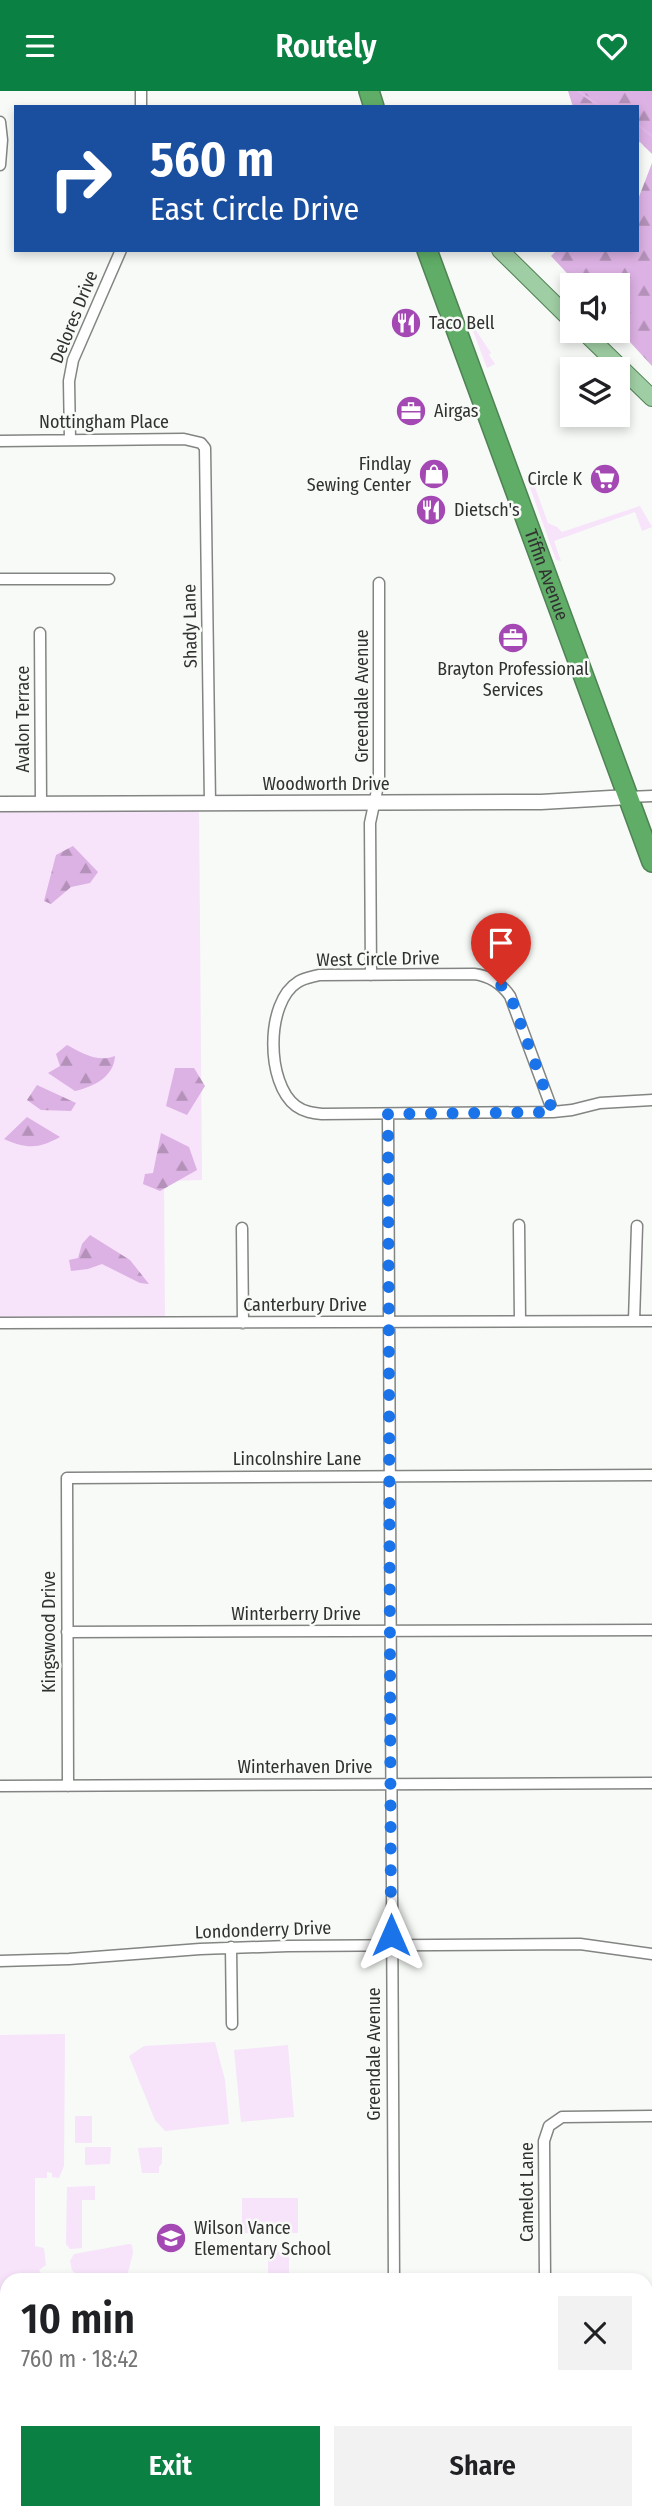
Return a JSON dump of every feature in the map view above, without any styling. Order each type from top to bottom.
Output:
[{"type":"highway","name":"Tiffin Avenue","points":[[428,252],[652,862]]},
{"type":"main road","points":[[502,252],[560,309]]},
{"type":"main road","points":[[595,343],[652,398]]},
{"type":"street","points":[[0,122],[0,165]]},
{"type":"street","name":"Delores Drive","points":[[70,440],[69,381],[73,360],[120,252]]},
{"type":"street","name":"Nottingham Place","points":[[0,441],[184,439],[201,443],[205,448]]},
{"type":"street","name":"Shady Lane","points":[[205,448],[210,804]]},
{"type":"street","points":[[0,579],[109,579]]},
{"type":"street","name":"Greendale Avenue","points":[[371,975],[370,823],[379,781],[379,583]]},
{"type":"street","name":"Avalon Terrace","points":[[40,633],[41,804]]},
{"type":"street","name":"Woodworth Drive","points":[[0,804],[541,802],[652,796]]},
{"type":"street","name":"West Circle Drive","points":[[553,1112],[513,1003],[506,990],[495,980],[474,974],[319,975],[298,982],[287,992],[280,1005],[275,1031],[278,1077],[287,1096],[296,1106],[315,1114],[553,1112],[600,1103],[652,1100]]},
{"type":"street","name":"Greendale Avenue","points":[[388,1114],[394,2273]]},
{"type":"street","points":[[519,1225],[520,1321]]},
{"type":"street","points":[[634,1321],[637,1226]]},
{"type":"street","points":[[242,1228],[243,1323]]},
{"type":"street","name":"Canterbury Drive","points":[[0,1323],[652,1321]]},
{"type":"street","name":"Lincolnshire Lane","points":[[67,1478],[652,1475]]},
{"type":"street","name":"Kingswood Drive","points":[[67,1478],[68,1786]]},
{"type":"street","name":"Winterberry Drive","points":[[67,1632],[652,1630]]},
{"type":"street","name":"Winterhaven Drive","points":[[0,1786],[652,1783]]},
{"type":"street","name":"Londonderry Drive","points":[[0,1961],[69,1959],[231,1947],[391,1945],[580,1944],[652,1954]]},
{"type":"street","points":[[231,1947],[232,2024]]},
{"type":"street","name":"Camelot Lane","points":[[545,2273],[544,2141],[549,2126],[562,2117],[652,2116]]},
{"type":"shaded area","points":[[475,329],[495,364],[487,368],[473,331]]},
{"type":"shaded area","points":[[527,479],[532,479],[548,523],[562,532],[640,506],[652,527],[642,531],[635,512],[554,541],[561,561],[556,560]]},
{"type":"shaded area","points":[[0,804],[199,804],[202,1180],[164,1181],[165,1323],[0,1323]]},
{"type":"shaded area","points":[[65,2034],[64,2166],[59,2178],[52,2177],[52,2173],[47,2172],[47,2178],[35,2178],[35,2246],[44,2248],[46,2265],[39,2270],[41,2273],[0,2273],[0,2035]]},
{"type":"shaded area","points":[[215,2042],[225,2080],[229,2124],[165,2131],[155,2120],[129,2056],[144,2046]]},
{"type":"shaded area","points":[[288,2045],[294,2117],[241,2122],[234,2050]]},
{"type":"shaded area","points":[[75,2116],[92,2116],[92,2143],[75,2143]]},
{"type":"shaded area","points":[[85,2147],[111,2147],[110,2164],[85,2165]]},
{"type":"shaded area","points":[[162,2147],[159,2173],[142,2173],[138,2148]]},
{"type":"shaded area","points":[[95,2186],[95,2200],[82,2200],[82,2248],[70,2249],[66,2244],[67,2187]]},
{"type":"shaded area","points":[[242,2198],[298,2198],[298,2233],[242,2233]]},
{"type":"shaded area","points":[[129,2244],[132,2245],[133,2253],[128,2273],[75,2273],[70,2261],[74,2254]]},
{"type":"shaded area","points":[[268,2251],[289,2253],[289,2273],[268,2273]]},
{"type":"green space","points":[[568,91],[652,91],[652,154],[639,142],[639,105],[572,105]]},
{"type":"green space","points":[[652,163],[652,366],[630,342],[630,273],[567,273],[551,256],[555,252],[639,252],[639,197]]},
{"type":"green space","points":[[73,846],[98,872],[90,883],[71,887],[51,904],[44,901],[56,855]]},
{"type":"green space","points":[[67,1045],[96,1058],[115,1056],[111,1070],[95,1084],[75,1091],[48,1073],[60,1066],[56,1054]]},
{"type":"green space","points":[[175,1068],[194,1068],[205,1086],[187,1115],[166,1106]]},
{"type":"green space","points":[[37,1085],[76,1103],[71,1111],[41,1110],[27,1100]]},
{"type":"green space","points":[[27,1117],[60,1137],[32,1146],[19,1145],[4,1139]]},
{"type":"green space","points":[[161,1133],[189,1147],[197,1170],[160,1191],[143,1184],[145,1174],[153,1173]]},
{"type":"green space","points":[[90,1235],[130,1260],[149,1284],[140,1283],[102,1264],[71,1271],[69,1260],[78,1258],[82,1244]]},
{"type":"waterway","points":[[578,91],[598,105]]},
{"type":"waterway","points":[[639,126],[652,136]]},
{"type":"place","name":"Taco Bell","points":[[406,323]]},
{"type":"place","name":"Airgas","points":[[411,411]]},
{"type":"place","name":"Findlay Sewing Center","points":[[434,474]]},
{"type":"place","name":"Circle K","points":[[605,479]]},
{"type":"place","name":"Dietsch's","points":[[431,510]]},
{"type":"place","name":"Brayton Professional Services","points":[[513,638]]},
{"type":"place","name":"Wilson Vance Elementary School","points":[[171,2238]]},
{"type":"route","points":[[391,1935],[388,1114],[553,1112],[513,1003],[501,985]]}]
